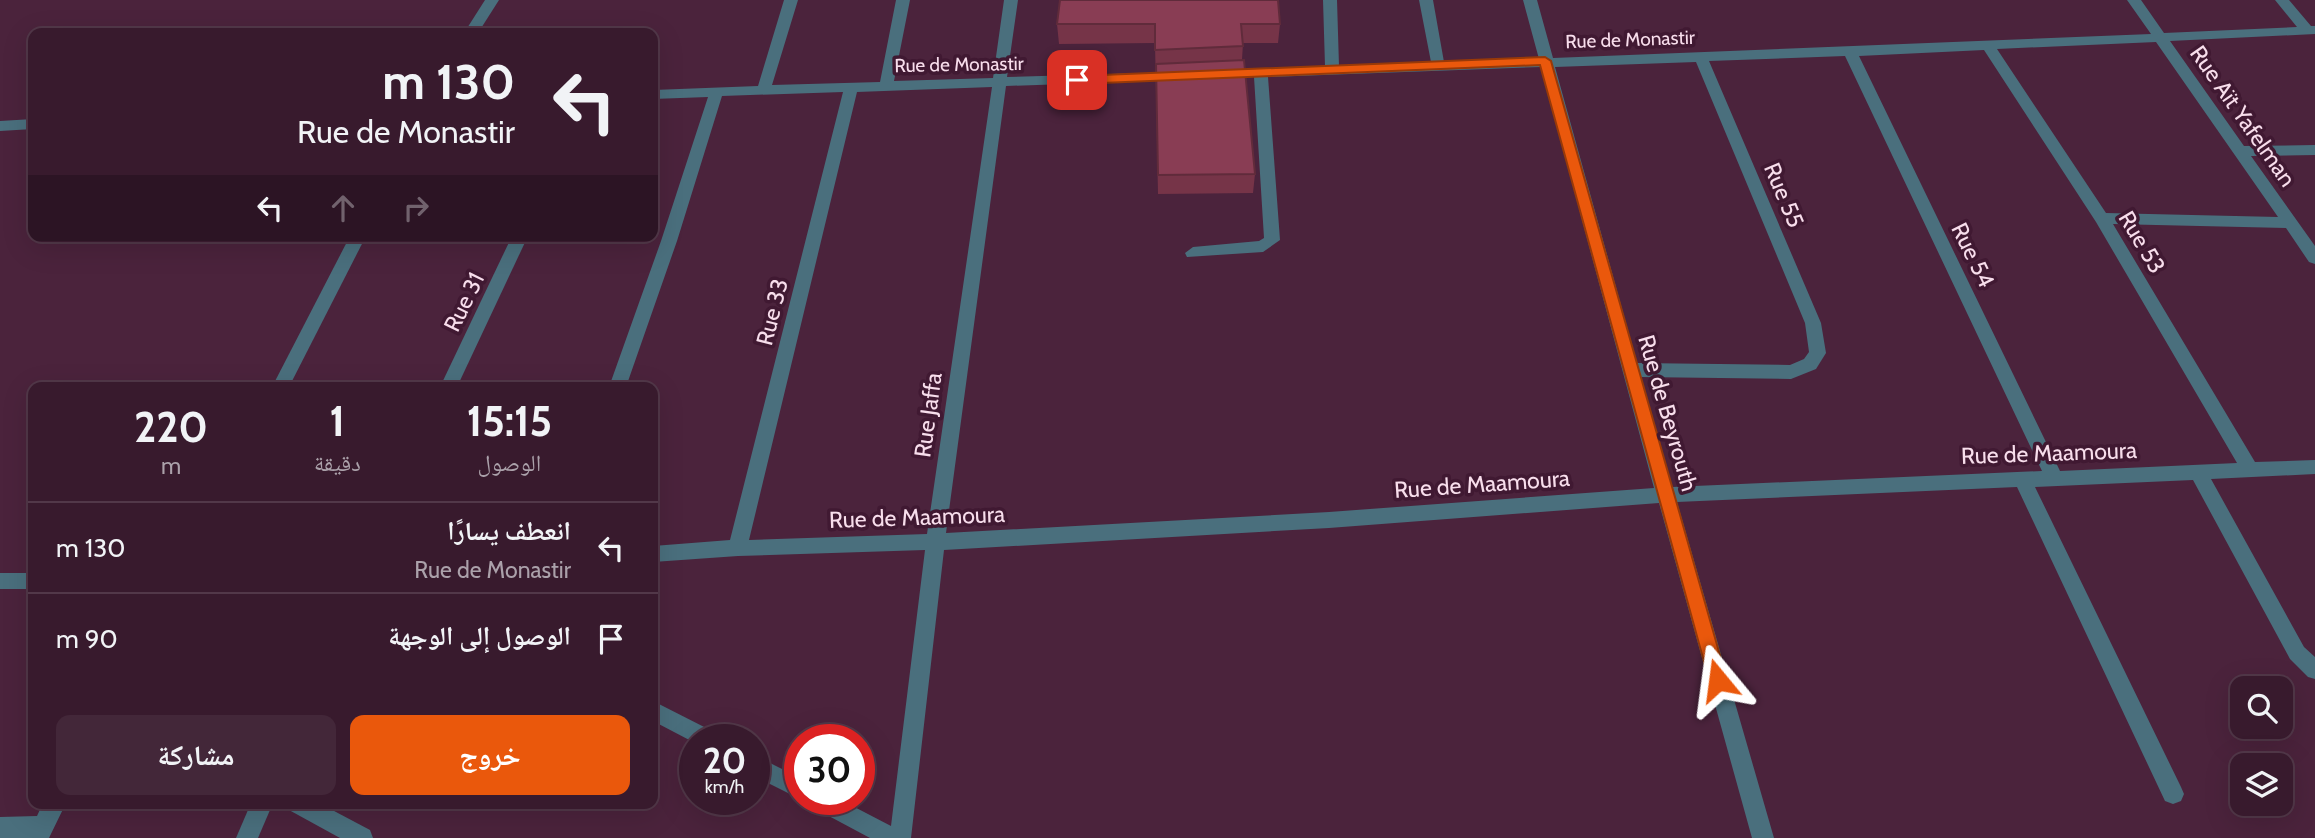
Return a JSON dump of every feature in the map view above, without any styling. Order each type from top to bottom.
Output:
[{"type":"street","points":[[474,28],[492,0]]},
{"type":"street","points":[[764,90],[791,0]]},
{"type":"street","points":[[886,85],[903,0]]},
{"type":"street","name":"Rue Jaffa","points":[[900,838],[935,542],[1011,0]]},
{"type":"street","points":[[1331,0],[1332,69]]},
{"type":"street","points":[[1426,0],[1438,65]]},
{"type":"street","name":"Rue de Beyrouth","points":[[1530,0],[1630,370],[1763,838]]},
{"type":"street","name":"Rue Aït Yafelman","points":[[2134,0],[2315,258]]},
{"type":"street","points":[[2282,0],[2311,30]]},
{"type":"street","name":"Rue de Monastir","points":[[658,94],[886,85],[998,84],[1438,65],[1850,52],[2311,30]]},
{"type":"street","name":"Rue 53","points":[[1987,44],[2102,218],[2250,469]]},
{"type":"street","name":"Rue 54","points":[[1850,52],[2054,477]]},
{"type":"street","name":"Rue 55","points":[[1630,370],[1791,372],[1810,364],[1818,353],[1813,323],[1700,56]]},
{"type":"street","points":[[1193,253],[1263,246],[1272,240],[1261,72]]},
{"type":"street","name":"Rue 33","points":[[738,548],[850,88]]},
{"type":"street","points":[[619,382],[669,241],[717,91]]},
{"type":"street","points":[[0,126],[28,124]]},
{"type":"street","points":[[2240,150],[2315,150]]},
{"type":"street","points":[[2102,218],[2291,223]]},
{"type":"street","points":[[283,382],[355,242]]},
{"type":"street","name":"Rue 31","points":[[450,382],[517,242]]},
{"type":"street","name":"Rue de Maamoura","points":[[658,554],[738,548],[935,542],[1329,520],[1666,495],[2315,467]]},
{"type":"street","points":[[2197,471],[2297,653],[2315,670]]},
{"type":"street","points":[[2022,478],[2173,794]]},
{"type":"street","points":[[0,581],[28,581]]},
{"type":"street","points":[[658,713],[679,724]]},
{"type":"street","points":[[0,828],[40,832],[52,809]]},
{"type":"street","points":[[247,838],[259,809]]},
{"type":"street","points":[[308,809],[362,838]]},
{"type":"street","points":[[848,815],[892,838]]},
{"type":"building","points":[[1060,0],[1278,0],[1280,24],[1241,24],[1243,46],[1155,50],[1155,24],[1057,24]]},
{"type":"building","points":[[1244,60],[1255,174],[1158,175],[1156,64]]},
{"type":"route","points":[[1077,80],[1545,61],[1718,680]]}]
